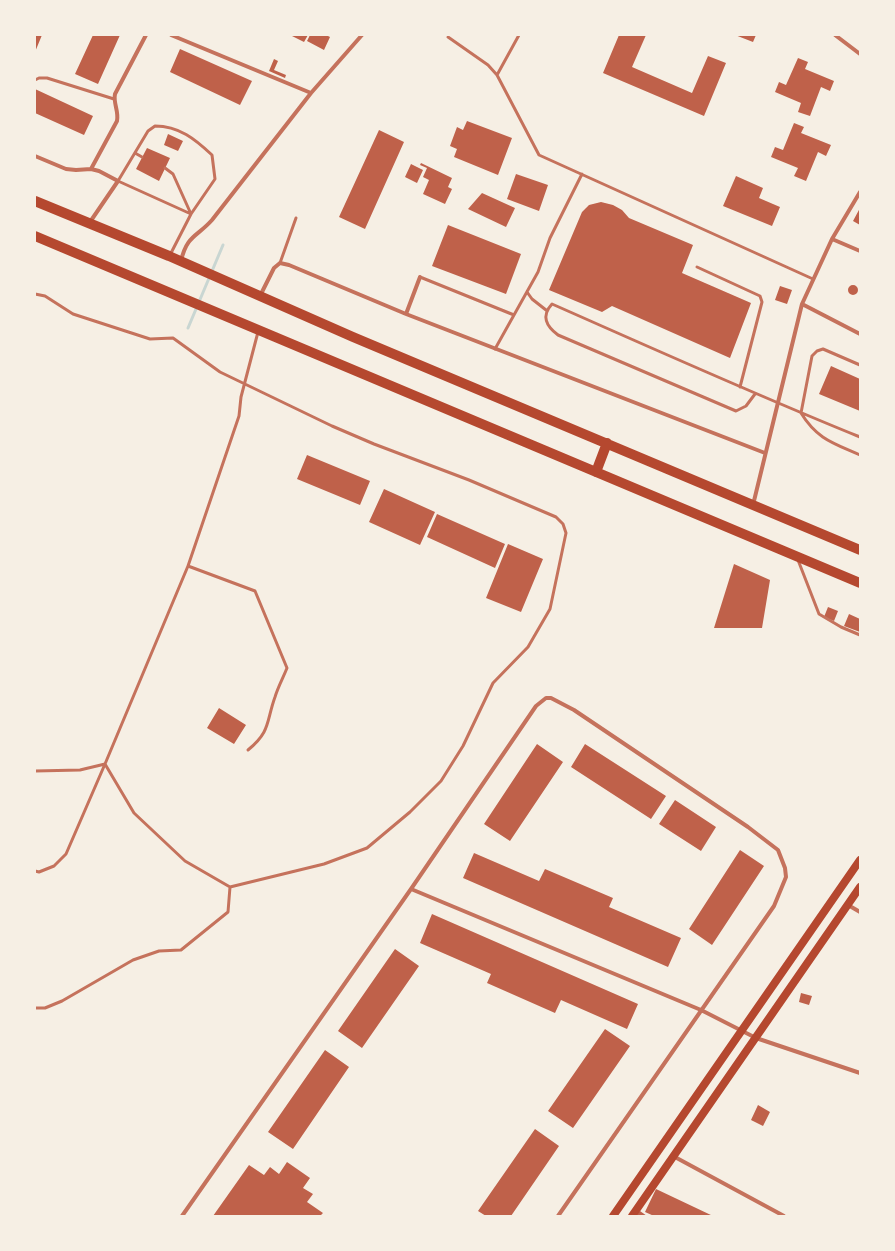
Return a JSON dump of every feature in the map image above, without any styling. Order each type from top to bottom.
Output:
[{"type":"highway","points":[[35,201],[169,256],[260,297],[860,550]]},
{"type":"highway","points":[[35,236],[860,583]]},
{"type":"highway","points":[[596,472],[607,443]]},
{"type":"main road","points":[[613,1216],[860,860]]},
{"type":"main road","points":[[632,1216],[860,887]]},
{"type":"street","points":[[91,168],[118,121],[119,113],[114,100],[115,94],[146,35]]},
{"type":"street","points":[[171,35],[311,93]]},
{"type":"street","points":[[181,262],[183,249],[188,240],[205,228],[212,220],[311,93],[362,35]]},
{"type":"street","points":[[835,35],[860,54]]},
{"type":"street","points":[[35,156],[66,169],[76,170],[91,168],[118,181],[88,224]]},
{"type":"street","points":[[753,506],[802,304],[832,239],[860,192]]},
{"type":"street","points":[[832,239],[860,251]]},
{"type":"street","points":[[260,297],[274,268],[280,263],[290,265],[406,314],[765,453]]},
{"type":"street","points":[[406,314],[420,277]]},
{"type":"street","points":[[802,304],[860,334]]},
{"type":"street","points":[[182,1216],[411,889],[536,706],[546,698],[551,698],[581,714],[748,827],[778,850],[785,868],[786,877],[774,906],[558,1216]]},
{"type":"street","points":[[411,889],[701,1010],[756,1038],[860,1073]]},
{"type":"street","points":[[848,905],[860,912]]},
{"type":"street","points":[[673,1156],[784,1216]]},
{"type":"lane","points":[[497,75],[519,35]]},
{"type":"lane","points":[[448,37],[488,65],[497,75],[539,155],[813,278]]},
{"type":"lane","points":[[35,80],[39,78],[47,78],[114,100]]},
{"type":"lane","points":[[169,256],[191,214],[215,179],[212,155],[195,140],[170,126],[155,126],[148,131],[118,181],[191,214]]},
{"type":"lane","points":[[135,153],[142,157]]},
{"type":"lane","points":[[165,168],[173,174],[191,214]]},
{"type":"lane","points":[[495,348],[538,272],[550,238],[582,174]]},
{"type":"lane","points":[[280,263],[296,218]]},
{"type":"lane","points":[[697,267],[760,296],[762,302],[740,387]]},
{"type":"lane","points":[[420,277],[514,315]]},
{"type":"lane","points":[[526,292],[532,300],[546,310]]},
{"type":"lane","points":[[35,294],[45,296],[74,314],[113,328],[150,339],[173,338],[220,372],[353,435],[556,516],[566,533],[550,609],[528,647],[493,683],[463,746],[441,781],[410,812],[367,848],[324,864],[230,887],[185,861],[134,812],[105,764]]},
{"type":"lane","points":[[754,394],[746,406],[736,411],[558,334],[549,328],[545,319],[546,310],[552,304],[777,404],[860,437]]},
{"type":"lane","points":[[35,871],[39,872],[54,866],[66,854],[188,566],[239,416],[241,398],[259,330]]},
{"type":"lane","points":[[860,365],[823,349],[817,351],[812,356],[801,413],[810,428],[824,439],[860,455]]},
{"type":"lane","points":[[797,556],[819,614],[841,627],[860,635]]},
{"type":"lane","points":[[188,566],[255,591],[287,668],[274,698],[268,725],[260,741],[248,750]]},
{"type":"lane","points":[[35,771],[80,770],[105,764]]},
{"type":"lane","points":[[35,1008],[45,1008],[62,1001],[133,960],[159,951],[181,950],[228,912],[230,887]]},
{"type":"building","points":[[35,35],[42,35],[35,52]]},
{"type":"building","points":[[93,35],[120,35],[98,84],[75,74]]},
{"type":"building","points":[[290,35],[308,35],[304,42]]},
{"type":"building","points":[[310,35],[326,35],[330,37],[324,50],[307,41]]},
{"type":"building","points":[[619,35],[646,35],[632,67],[692,93],[708,56],[726,63],[704,116],[603,73]]},
{"type":"building","points":[[735,35],[756,35],[753,42]]},
{"type":"building","points":[[180,49],[252,81],[240,105],[170,72]]},
{"type":"building","points":[[798,58],[808,62],[805,69],[834,81],[830,91],[821,87],[810,116],[798,112],[801,103],[775,92],[779,82],[786,85]]},
{"type":"building","points":[[274,59],[278,61],[274,70],[286,75],[285,78],[269,71]]},
{"type":"building","points":[[35,89],[93,116],[84,135],[35,113]]},
{"type":"building","points":[[467,121],[512,138],[498,175],[454,157],[457,149],[450,146],[457,127],[463,130]]},
{"type":"building","points":[[794,123],[804,127],[801,133],[831,145],[826,156],[818,152],[806,181],[794,176],[798,168],[771,157],[775,147],[783,150]]},
{"type":"building","points":[[379,130],[404,142],[365,229],[339,217]]},
{"type":"building","points":[[168,134],[183,141],[178,151],[164,145]]},
{"type":"building","points":[[147,148],[170,158],[159,181],[136,169]]},
{"type":"building","points":[[421,163],[452,178],[448,187],[452,189],[445,204],[423,194],[429,180],[423,177],[427,168],[420,165]]},
{"type":"building","points":[[411,164],[423,170],[417,183],[405,177]]},
{"type":"building","points":[[516,174],[548,185],[539,211],[507,199]]},
{"type":"building","points":[[736,176],[763,188],[759,198],[780,207],[772,226],[723,206]]},
{"type":"building","points":[[482,193],[515,208],[506,227],[468,209]]},
{"type":"building","points":[[601,202],[613,205],[622,210],[629,218],[693,245],[682,273],[751,303],[730,358],[612,306],[602,312],[549,290],[582,212],[589,205]]},
{"type":"building","points":[[860,208],[860,225],[853,221]]},
{"type":"building","points":[[448,225],[521,254],[506,294],[432,266]]},
{"type":"building","points":[[853,285],[858,290],[853,295],[848,290]]},
{"type":"building","points":[[780,286],[792,290],[787,304],[775,300]]},
{"type":"building","points":[[831,366],[860,379],[860,411],[819,394]]},
{"type":"building","points":[[307,455],[370,481],[360,505],[297,479]]},
{"type":"building","points":[[384,489],[435,512],[420,545],[369,522]]},
{"type":"building","points":[[437,514],[505,544],[495,568],[427,537]]},
{"type":"building","points":[[508,544],[543,559],[521,612],[486,598]]},
{"type":"building","points":[[734,564],[770,580],[762,628],[714,628]]},
{"type":"building","points":[[828,607],[838,611],[834,621],[824,617]]},
{"type":"building","points":[[849,614],[860,619],[860,632],[844,626]]},
{"type":"building","points":[[219,708],[246,725],[234,744],[207,728]]},
{"type":"building","points":[[537,744],[563,762],[510,841],[484,824]]},
{"type":"building","points":[[585,744],[666,796],[651,819],[571,767]]},
{"type":"building","points":[[675,800],[716,827],[701,851],[659,824]]},
{"type":"building","points":[[740,850],[764,866],[712,945],[689,929]]},
{"type":"building","points":[[474,853],[539,881],[545,869],[613,898],[609,907],[681,938],[668,967],[463,878]]},
{"type":"building","points":[[432,914],[638,1004],[627,1029],[561,1000],[555,1013],[487,983],[491,974],[420,943]]},
{"type":"building","points":[[395,949],[419,966],[362,1048],[338,1031]]},
{"type":"building","points":[[801,993],[812,996],[809,1005],[799,1002]]},
{"type":"building","points":[[605,1029],[630,1046],[573,1128],[548,1111]]},
{"type":"building","points":[[325,1050],[349,1067],[293,1149],[268,1132]]},
{"type":"building","points":[[758,1105],[770,1112],[763,1126],[751,1120]]},
{"type":"building","points":[[535,1129],[559,1146],[511,1216],[486,1216],[478,1211]]},
{"type":"building","points":[[287,1162],[310,1178],[303,1188],[313,1194],[307,1202],[323,1213],[320,1216],[213,1216],[249,1165],[264,1175],[270,1167],[279,1174]]},
{"type":"building","points":[[656,1189],[713,1216],[654,1216],[645,1212]]},
{"type":"building","points":[[640,1211],[647,1216],[636,1216]]},
{"type":"waterway","points":[[188,328],[223,245]]}]
